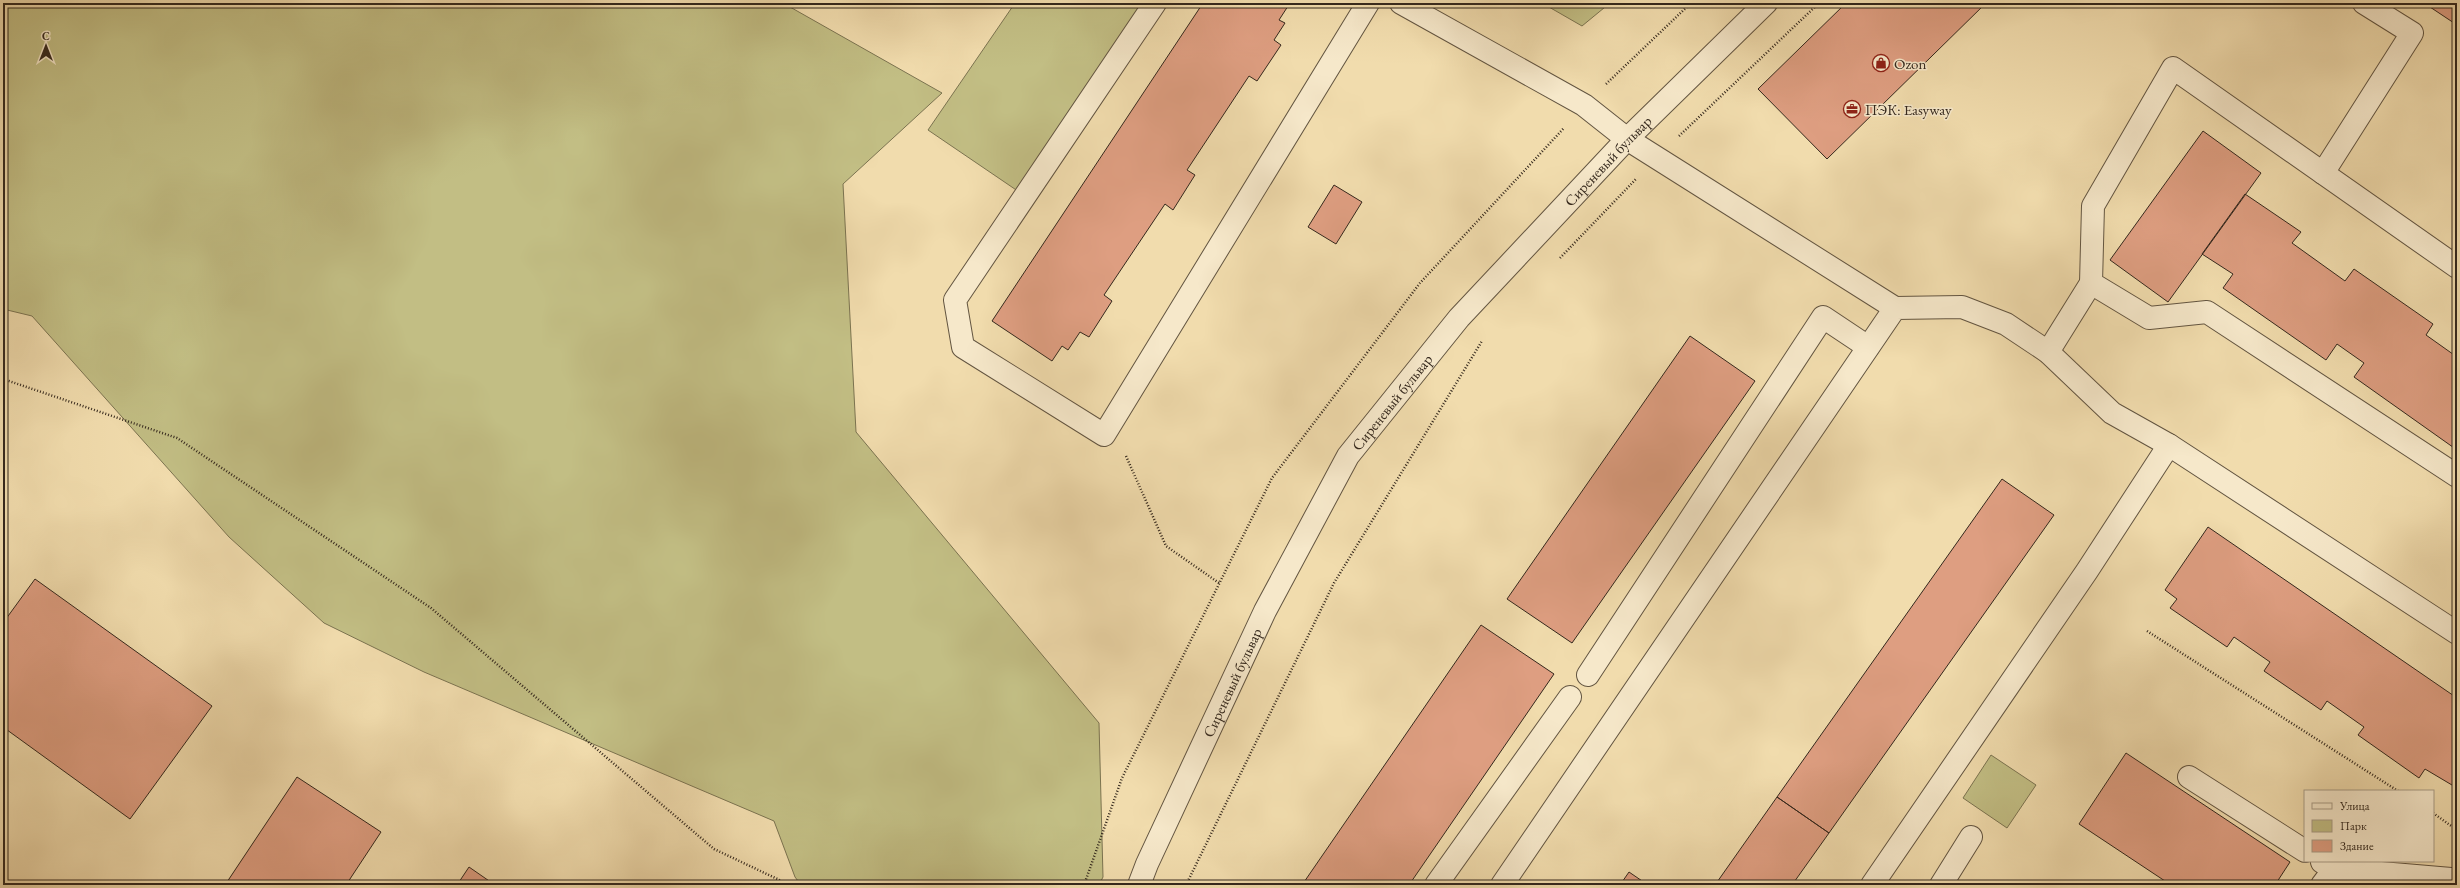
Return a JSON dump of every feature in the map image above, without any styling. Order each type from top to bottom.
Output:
[{"type":"street","points":[[1155,3],[955,300],[963,347],[1104,435],[1368,3]]},
{"type":"street","points":[[1401,3],[1584,106],[1627,139],[1658,157],[1895,308],[1962,307],[2006,324],[2048,352],[2112,413],[2168,446],[2457,633]]},
{"type":"street","name":"Сиреневый бульвар","points":[[1139,885],[1150,857],[1265,611],[1348,456],[1459,318],[1627,139],[1766,3]]},
{"type":"street","points":[[2323,173],[2412,33],[2364,3]]},
{"type":"street","points":[[2048,352],[2091,283],[2093,206],[2173,68],[2457,267]]},
{"type":"street","points":[[2091,283],[2149,318],[2207,312],[2457,476]]},
{"type":"street","points":[[1502,885],[1895,308]]},
{"type":"street","points":[[1588,675],[1823,317],[1868,347]]},
{"type":"street","points":[[1872,885],[2087,571],[2168,446]]},
{"type":"street","points":[[1436,885],[1570,697]]},
{"type":"street","points":[[2189,777],[2304,850]]},
{"type":"street","points":[[1941,885],[1971,837]]},
{"type":"street","points":[[2326,872],[2451,879]]},
{"type":"path","points":[[1555,263],[1658,157],[1819,3]]},
{"type":"path","points":[[1186,885],[1334,583],[1485,335]]},
{"type":"path","points":[[3,379],[177,438],[431,608],[714,849],[790,885]]},
{"type":"path","points":[[1104,435],[1126,455],[1166,546],[1220,583]]},
{"type":"path","points":[[2147,631],[2396,790]]},
{"type":"path","points":[[2434,814],[2457,830]]},
{"type":"green space","points":[[3,3],[783,3],[942,93],[843,184],[856,432],[1099,723],[1103,877],[1099,885],[801,885],[795,877],[774,821],[424,672],[324,623],[229,537],[32,316],[3,309]]},
{"type":"green space","points":[[1015,3],[1161,3],[1028,198],[928,130]]},
{"type":"green space","points":[[1542,3],[1610,3],[1582,26]]},
{"type":"green space","points":[[1991,755],[2036,785],[2007,828],[1963,798]]},
{"type":"building","points":[[1203,3],[1290,3],[1279,20],[1285,23],[1274,40],[1281,45],[1257,81],[1249,76],[1187,170],[1195,175],[1173,210],[1165,204],[1104,295],[1112,301],[1089,337],[1080,332],[1068,350],[1062,346],[1052,361],[992,321]]},
{"type":"building","points":[[1846,3],[1986,3],[1827,159],[1758,89]]},
{"type":"building","points":[[2424,3],[2457,3],[2457,25]]},
{"type":"building","points":[[2203,131],[2261,173],[2168,302],[2110,260]]},
{"type":"building","points":[[1334,185],[1362,202],[1336,244],[1308,227]]},
{"type":"building","points":[[2245,194],[2301,232],[2292,243],[2345,281],[2354,269],[2433,324],[2426,335],[2457,357],[2457,450],[2354,377],[2364,363],[2337,344],[2326,360],[2223,288],[2233,274],[2202,254]]},
{"type":"building","points":[[1690,336],[1755,381],[1572,643],[1507,599]]},
{"type":"building","points":[[2002,479],[2054,515],[1829,833],[1777,797]]},
{"type":"building","points":[[2208,527],[2457,698],[2457,788],[2425,769],[2419,778],[2358,735],[2364,727],[2327,701],[2321,710],[2264,671],[2270,662],[2234,637],[2227,647],[2170,608],[2177,599],[2165,590]]},
{"type":"building","points":[[35,579],[212,706],[130,819],[3,727],[3,623]]},
{"type":"building","points":[[1481,625],[1554,674],[1409,885],[1302,885]]},
{"type":"building","points":[[2126,753],[2290,862],[2275,885],[2171,885],[2079,824]]},
{"type":"building","points":[[297,777],[381,832],[346,885],[225,885]]},
{"type":"building","points":[[1777,797],[1829,833],[1792,885],[1715,885]]},
{"type":"building","points":[[469,867],[495,885],[457,885]]},
{"type":"building","points":[[1629,872],[1648,885],[1620,885]]},
{"type":"place","name":"Ozon","points":[[1881,63]]},
{"type":"place","name":"ПЭК: Easyway","points":[[1852,109]]}]
